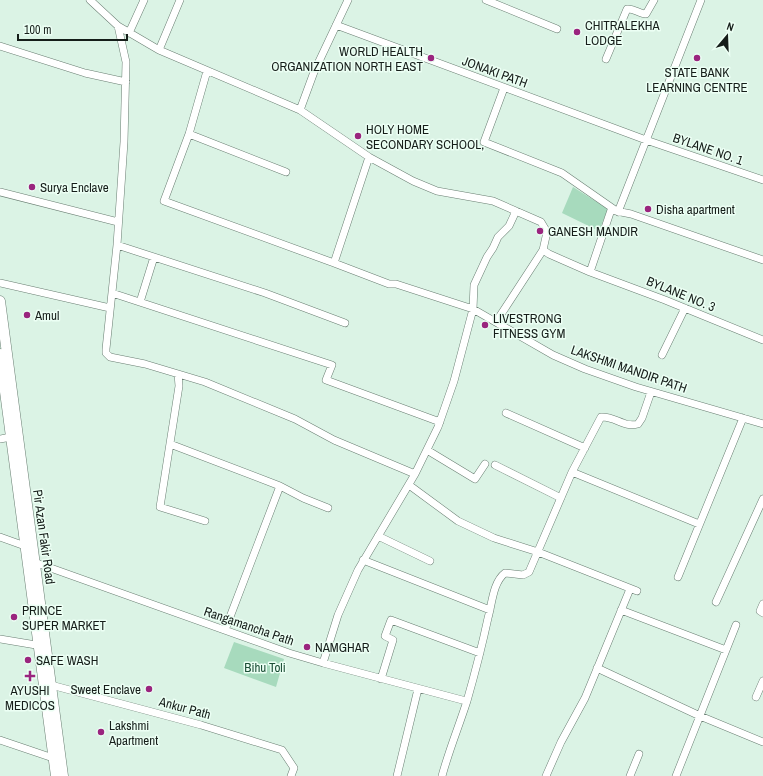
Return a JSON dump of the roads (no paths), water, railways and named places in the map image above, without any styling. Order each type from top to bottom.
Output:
[{"type":"main road","name":"Pir Azan Fakir Road","points":[[0,301],[42,646],[56,776]]},
{"type":"main road","name":"Pir Azan Fakir Road","points":[[0,354],[25,546],[31,561]]},
{"type":"main road","name":"Pir Azan Fakir Road","points":[[42,646],[51,685],[63,776]]},
{"type":"street","points":[[90,0],[118,26],[159,50],[300,110],[369,157],[413,181],[437,191],[493,201],[541,222],[547,232],[543,250],[496,322]]},
{"type":"street","points":[[129,33],[144,0]]},
{"type":"street","points":[[159,50],[180,0]]},
{"type":"street","points":[[300,110],[314,72],[348,0]]},
{"type":"street","points":[[486,0],[557,30]]},
{"type":"street","points":[[606,59],[627,9],[630,8],[646,14],[654,0]]},
{"type":"street","points":[[618,212],[701,0]]},
{"type":"street","name":"JONAKI PATH","points":[[336,25],[646,140]]},
{"type":"street","points":[[118,26],[126,62],[124,142],[117,245],[106,353],[110,357],[145,364],[205,382],[295,419],[334,440],[415,474]]},
{"type":"street","points":[[0,46],[85,73],[126,82]]},
{"type":"street","points":[[207,71],[189,134],[286,172]]},
{"type":"street","points":[[504,88],[484,142],[562,173],[618,212]]},
{"type":"street","name":"LAKSHMI MANDIR PATH","points":[[189,134],[164,201],[389,284],[396,284],[473,308],[552,355],[585,369],[651,392],[763,424]]},
{"type":"street","name":"BYLANE NO. 1","points":[[646,140],[763,180]]},
{"type":"street","points":[[334,263],[369,157]]},
{"type":"street","points":[[0,192],[118,222]]},
{"type":"street","points":[[590,272],[611,210],[631,214],[763,260]]},
{"type":"street","points":[[323,663],[338,615],[358,570],[409,485],[440,422],[454,381],[473,308],[474,286],[486,257],[493,248],[498,237],[509,226],[516,211]]},
{"type":"street","points":[[117,245],[265,294],[345,323]]},
{"type":"street","name":"BYLANE NO. 3","points":[[543,250],[590,272],[685,308],[763,340]]},
{"type":"street","points":[[140,302],[154,257]]},
{"type":"street","points":[[0,283],[110,308]]},
{"type":"street","points":[[112,293],[332,365],[326,380],[440,422]]},
{"type":"street","points":[[662,355],[685,308]]},
{"type":"street","points":[[178,374],[179,386],[160,507],[205,521]]},
{"type":"street","points":[[442,776],[466,702],[480,653],[494,591],[500,577],[505,573],[524,575],[529,572],[572,472],[601,417],[608,416],[630,426],[638,424],[642,418],[651,392]]},
{"type":"street","points":[[506,413],[585,448]]},
{"type":"street","points":[[678,577],[743,418]]},
{"type":"street","points":[[0,439],[11,437]]},
{"type":"street","points":[[170,444],[280,486],[303,498],[328,508]]},
{"type":"street","points":[[427,450],[476,479],[485,464]]},
{"type":"street","points":[[495,465],[561,498]]},
{"type":"street","points":[[572,472],[699,524]]},
{"type":"street","points":[[409,485],[458,521],[494,538],[538,552],[634,590],[621,610],[585,698],[560,742],[546,776]]},
{"type":"street","points":[[225,630],[280,486]]},
{"type":"street","points":[[716,602],[763,499]]},
{"type":"street","points":[[378,536],[430,561]]},
{"type":"street","points":[[0,537],[25,546]]},
{"type":"street","points":[[363,560],[490,610]]},
{"type":"street","name":"Rangamancha Path","points":[[31,561],[323,663],[466,702]]},
{"type":"street","points":[[763,604],[760,611],[763,612]]},
{"type":"street","points":[[621,610],[726,650]]},
{"type":"street","points":[[381,679],[393,640],[385,636],[391,620],[480,653]]},
{"type":"street","points":[[676,776],[736,625]]},
{"type":"street","points":[[0,639],[42,646]]},
{"type":"street","points":[[597,668],[700,716],[763,742]]},
{"type":"street","points":[[756,697],[763,681]]},
{"type":"street","name":"Ankur Path","points":[[51,685],[202,725],[282,750],[294,768],[292,776]]},
{"type":"street","points":[[397,776],[418,689]]},
{"type":"street","points":[[0,740],[53,758]]},
{"type":"street","points":[[630,776],[639,754]]},
{"type":"place","name":"CHITRALEKHA LODGE","points":[[577,32]]},
{"type":"place","name":"WORLD HEALTH ORGANIZATION NORTH EAST","points":[[431,58]]},
{"type":"place","name":"STATE BANK LEARNING CENTRE","points":[[697,58]]},
{"type":"place","name":"HOLY HOME SECONDARY SCHOOL,","points":[[358,136]]},
{"type":"place","name":"Surya Enclave","points":[[32,187]]},
{"type":"place","name":"Disha apartment","points":[[648,209]]},
{"type":"place","name":"GANESH MANDIR","points":[[540,231]]},
{"type":"place","name":"Amul","points":[[27,315]]},
{"type":"place","name":"LIVESTRONG FITNESS GYM","points":[[485,325]]},
{"type":"place","name":"PRINCE SUPER MARKET","points":[[14,617]]},
{"type":"place","name":"NAMGHAR","points":[[307,647]]},
{"type":"place","name":"SAFE WASH","points":[[28,660]]},
{"type":"place","name":"AYUSHI MEDICOS","points":[[30,676]]},
{"type":"place","name":"Sweet Enclave","points":[[149,689]]},
{"type":"place","name":"Lakshmi Apartment","points":[[101,732]]},
{"type":"park label","name":"Bihu Toli","points":[[265,667]]}]
